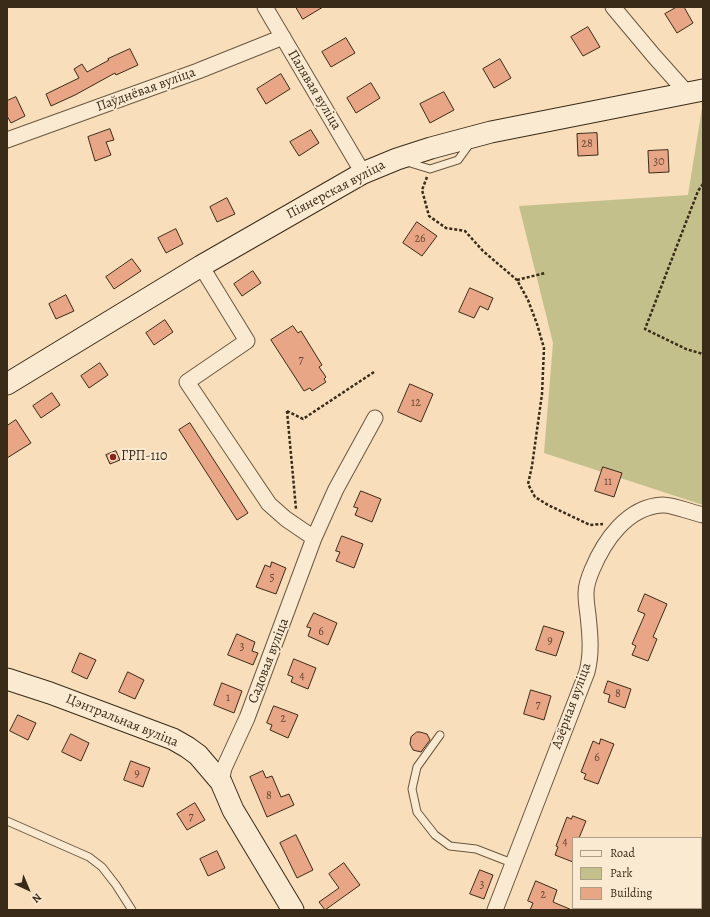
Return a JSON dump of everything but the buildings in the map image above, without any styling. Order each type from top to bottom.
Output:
[{"type":"street","name":"Палявая вуліца","points":[[265,7],[363,173]]},
{"type":"street","points":[[613,7],[654,56],[695,91]]},
{"type":"street","name":"Паўднёвая вуліца","points":[[7,140],[198,71],[283,37]]},
{"type":"street","name":"Піянерская вуліца","points":[[7,384],[201,266],[363,173],[397,159],[476,136],[695,91]]},
{"type":"street","points":[[201,266],[247,340],[187,382],[261,493],[277,511],[314,538]]},
{"type":"street","name":"Садовая вуліца","points":[[221,782],[224,768],[247,718],[314,538],[336,488],[375,418]]},
{"type":"street","name":"Азёрная вуліца","points":[[495,910],[512,862],[587,672],[591,646],[586,593],[588,580],[596,560],[607,540],[618,527],[633,514],[647,508],[663,504],[703,515]]},
{"type":"street","name":"Цэнтральная вуліца","points":[[7,679],[50,693],[173,739],[187,747],[198,756],[221,782],[237,816],[293,910]]},
{"type":"lane","points":[[397,159],[430,169],[458,160],[476,136]]},
{"type":"lane","points":[[440,735],[416,767],[412,788],[417,812],[435,835],[450,846],[476,849],[512,862]]},
{"type":"lane","points":[[7,821],[89,857],[102,867],[132,910]]},
{"type":"path","points":[[430,169],[422,190],[429,216],[446,228],[465,231],[483,251],[517,280],[528,300],[538,324],[544,348],[542,394],[528,484],[535,497],[548,505],[590,525],[605,524],[614,532]]},
{"type":"path","points":[[703,184],[698,190],[645,329],[686,350],[703,354]]},
{"type":"path","points":[[517,280],[545,273]]},
{"type":"path","points":[[301,529],[296,508],[287,411],[303,419],[374,372]]},
{"type":"green space","points":[[703,102],[703,505],[544,453],[553,343],[519,206],[688,195]]},
{"type":"place","name":"ГРП-110","points":[[113,457]]}]
